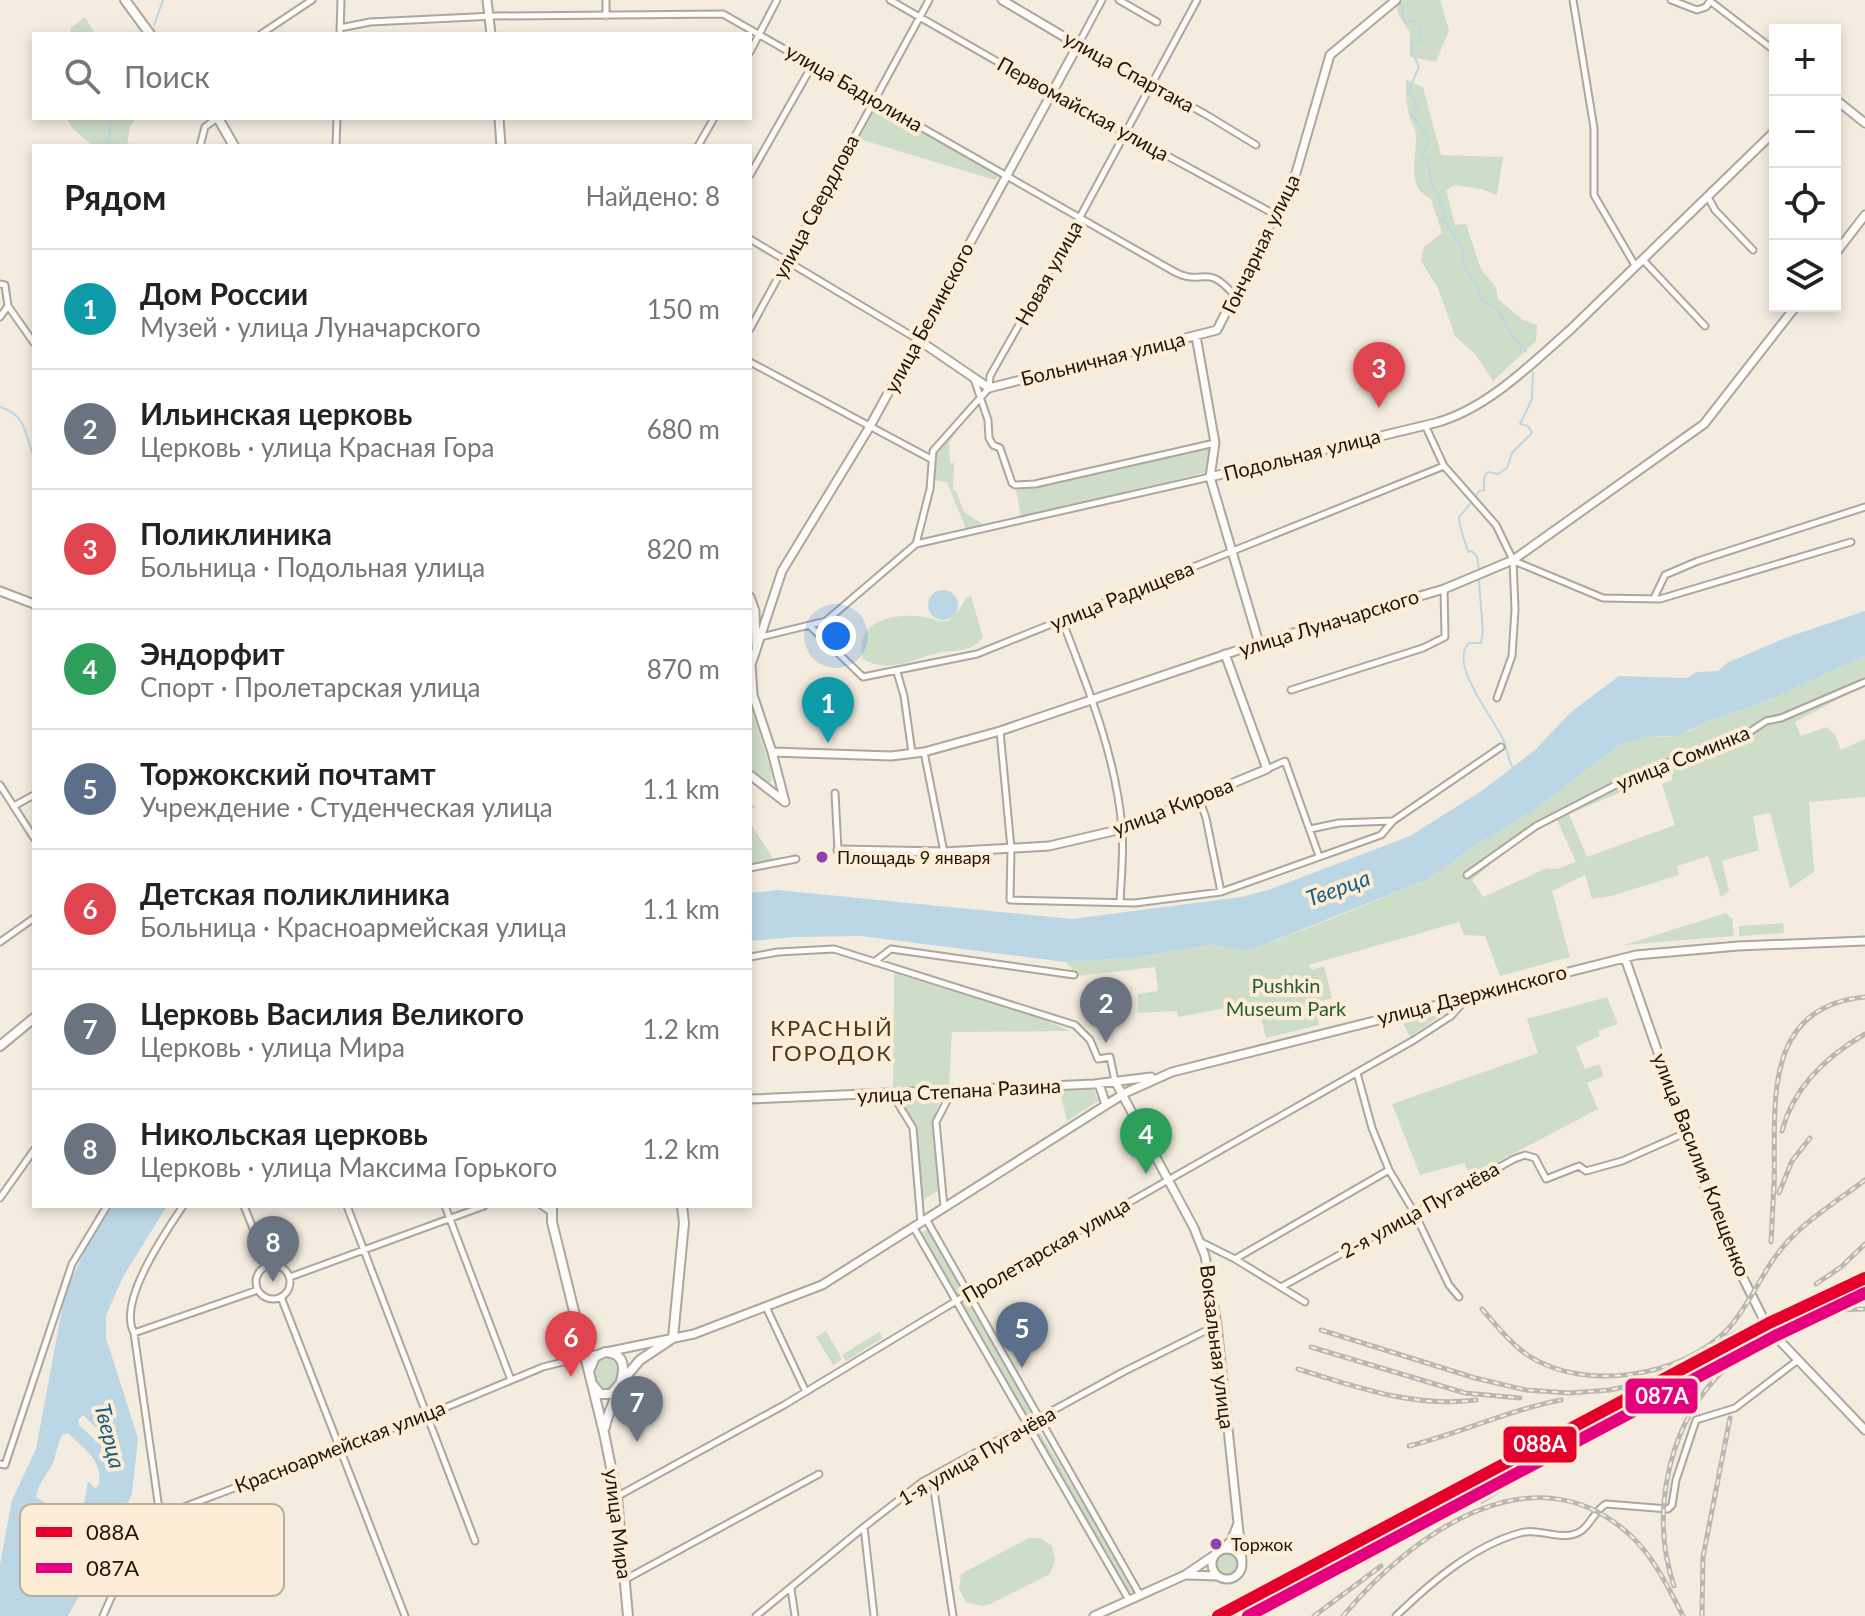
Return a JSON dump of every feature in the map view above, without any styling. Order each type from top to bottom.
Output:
[{"type":"main road","points":[[125,0],[149,32]]},
{"type":"main road","points":[[218,120],[233,144]]},
{"type":"main road","points":[[0,1046],[32,1020]]},
{"type":"main road","points":[[673,1338],[684,1226],[682,1208]]},
{"type":"main road","name":"улица Мира","points":[[552,1209],[617,1497],[628,1616]]},
{"type":"main road","name":"улица Мира","points":[[604,1433],[610,1406],[620,1386],[643,1357],[673,1338]]},
{"type":"main road","points":[[605,1352],[617,1355],[624,1372],[620,1386],[604,1395],[597,1392],[591,1378],[592,1362],[605,1352]]},
{"type":"street","points":[[264,32],[312,0]]},
{"type":"street","points":[[340,31],[341,0]]},
{"type":"street","points":[[487,0],[491,32]]},
{"type":"street","points":[[606,0],[606,16]]},
{"type":"street","points":[[752,48],[777,0]]},
{"type":"street","name":"Первомайская улица","points":[[890,0],[1052,93],[1276,215]]},
{"type":"street","name":"улица Свердлова","points":[[752,325],[929,0]]},
{"type":"street","name":"улица Спартака","points":[[1002,0],[1256,145]]},
{"type":"street","name":"улица Белинского","points":[[753,654],[790,555],[869,428],[1102,0]]},
{"type":"street","points":[[1119,0],[1157,22]]},
{"type":"street","name":"Новая улица","points":[[931,459],[933,451],[989,388],[990,376],[1197,0]]},
{"type":"street","name":"Гончарная улица","points":[[1217,330],[1296,173],[1330,55],[1396,0]]},
{"type":"street","points":[[1573,0],[1594,128],[1594,195],[1637,268]]},
{"type":"street","points":[[1671,0],[1697,10],[1710,1],[1769,46]]},
{"type":"street","name":"улица Бадюлина","points":[[340,31],[370,22],[489,16],[723,14],[1187,279],[1211,275],[1221,280],[1234,295]]},
{"type":"street","points":[[752,171],[813,64]]},
{"type":"street","points":[[1841,104],[1865,123]]},
{"type":"street","points":[[201,144],[205,127],[214,120]]},
{"type":"street","points":[[336,144],[337,120]]},
{"type":"street","points":[[499,120],[501,144]]},
{"type":"street","points":[[699,144],[713,120]]},
{"type":"street","name":"Подольная улица","points":[[758,637],[826,621],[916,544],[1453,418],[1476,406],[1538,358],[1637,268],[1769,137]]},
{"type":"street","points":[[1708,197],[1715,210],[1753,250]]},
{"type":"street","points":[[1841,246],[1865,215]]},
{"type":"street","points":[[752,240],[917,339],[989,388]]},
{"type":"street","points":[[1644,261],[1705,326]]},
{"type":"street","points":[[0,284],[5,285],[8,306],[32,340]]},
{"type":"street","points":[[0,317],[8,306]]},
{"type":"street","name":"улица Луначарского","points":[[772,752],[891,756],[924,752],[1000,731],[1259,643],[1444,589],[1513,560],[1701,426],[1791,312]]},
{"type":"street","name":"Больничная улица","points":[[989,388],[1217,330]]},
{"type":"street","points":[[1196,336],[1215,443],[1210,477],[1259,643]]},
{"type":"street","points":[[752,363],[931,459],[930,489],[916,544]]},
{"type":"street","points":[[974,377],[988,420],[989,438],[993,445],[1000,448],[1012,483],[1019,486],[1215,443]]},
{"type":"street","points":[[1425,425],[1444,466],[1496,525],[1513,560],[1515,610],[1512,656],[1497,698]]},
{"type":"street","name":"улица Радищева","points":[[810,626],[863,677],[977,654],[1444,466]]},
{"type":"street","points":[[1654,598],[1665,575],[1698,561],[1865,507]]},
{"type":"street","points":[[1513,560],[1603,598],[1660,599],[1851,542]]},
{"type":"street","points":[[1291,690],[1423,648],[1445,637],[1444,589]]},
{"type":"street","points":[[0,591],[32,603]]},
{"type":"street","points":[[752,603],[758,637]]},
{"type":"street","points":[[1062,620],[1110,757],[1122,829],[1120,903]]},
{"type":"street","points":[[1225,654],[1267,769],[1285,761],[1319,856]]},
{"type":"street","points":[[897,672],[904,696],[912,753]]},
{"type":"street","name":"улица Соминка","points":[[1467,875],[1536,826],[1637,774],[1745,735],[1766,721],[1781,718],[1865,682]]},
{"type":"street","points":[[752,694],[785,802],[752,777]]},
{"type":"street","points":[[1000,731],[1011,848],[1010,900],[1135,903],[1221,892],[1381,835],[1393,821],[1501,747]]},
{"type":"street","points":[[924,752],[944,852]]},
{"type":"street","name":"улица Кирова","points":[[838,850],[944,852],[1049,846],[1122,829],[1267,769]]},
{"type":"street","points":[[0,785],[32,835]]},
{"type":"street","points":[[835,793],[838,850]]},
{"type":"street","points":[[14,806],[32,796]]},
{"type":"street","points":[[1199,798],[1221,892]]},
{"type":"street","points":[[1310,829],[1339,823],[1393,821]]},
{"type":"street","points":[[752,868],[796,859]]},
{"type":"street","points":[[0,942],[32,919]]},
{"type":"street","name":"улица Дзержинского","points":[[605,1352],[694,1334],[828,1281],[1121,1095],[1158,1077],[1625,958],[1738,946],[1865,941]]},
{"type":"street","points":[[752,957],[834,947],[1075,1025],[1090,1040],[1098,1059],[1110,1057],[1115,1081]]},
{"type":"street","points":[[874,962],[891,949],[1074,975]]},
{"type":"street","name":"улица Василия Клещенко","points":[[1625,958],[1685,1133],[1742,1276],[1764,1320],[1865,1430]]},
{"type":"street","name":"Пролетарская улица","points":[[617,1497],[806,1392],[968,1293],[1357,1073],[1446,1020],[1469,996]]},
{"type":"street","points":[[1357,1073],[1372,1128],[1389,1170],[1414,1212],[1449,1285],[1459,1297]]},
{"type":"street","name":"улица Степана Разина","points":[[753,1098],[1099,1084],[1158,1077]]},
{"type":"street","name":"Вокзальная улица","points":[[1115,1081],[1201,1242],[1217,1325],[1242,1561]]},
{"type":"street","points":[[1099,1084],[1106,1105]]},
{"type":"street","points":[[944,1207],[936,1122],[952,1091]]},
{"type":"street","points":[[892,1094],[913,1128],[920,1223],[956,1301],[1129,1600]]},
{"type":"street","name":"2-я улица Пугачёва","points":[[1281,1287],[1472,1180],[1525,1155],[1535,1158],[1546,1179],[1579,1166],[1586,1171],[1622,1161],[1685,1133]]},
{"type":"street","points":[[0,1198],[32,1153]]},
{"type":"street","points":[[1235,1259],[1389,1170]]},
{"type":"street","points":[[2,1464],[72,1264],[106,1208]]},
{"type":"street","points":[[158,1504],[134,1333],[129,1317],[148,1260],[182,1208]]},
{"type":"street","points":[[245,1208],[268,1265]]},
{"type":"street","points":[[348,1208],[475,1541]]},
{"type":"street","points":[[446,1208],[511,1380]]},
{"type":"street","points":[[290,1277],[479,1208]]},
{"type":"street","points":[[920,1223],[968,1293],[1140,1595]]},
{"type":"street","points":[[1201,1242],[1305,1302]]},
{"type":"street","points":[[268,1265],[281,1266],[290,1277],[288,1291],[281,1297],[268,1298],[258,1290],[257,1275],[268,1265]]},
{"type":"street","points":[[134,1333],[258,1290]]},
{"type":"street","points":[[281,1297],[405,1616]]},
{"type":"street","points":[[766,1307],[806,1392]]},
{"type":"street","name":"1-я улица Пугачёва","points":[[756,1616],[864,1527],[932,1477],[1123,1372],[1217,1325]]},
{"type":"street","name":"Красноармейская улица","points":[[191,1504],[425,1416],[543,1367],[605,1352]]},
{"type":"street","points":[[1396,1616],[1418,1594],[1492,1543],[1536,1530],[1558,1536],[1579,1533],[1606,1504],[1668,1509],[1672,1505],[1676,1480],[1696,1420],[1735,1408],[1798,1360]]},
{"type":"street","points":[[626,1579],[819,1474]]},
{"type":"street","points":[[932,1477],[953,1616]]},
{"type":"street","points":[[1094,1616],[1185,1575],[1231,1541],[1238,1523]]},
{"type":"street","points":[[864,1527],[874,1616]]},
{"type":"street","points":[[1185,1575],[1226,1579],[1236,1576],[1241,1570],[1242,1561],[1235,1551],[1218,1552]]},
{"type":"street","points":[[1218,1552],[1213,1567],[1218,1576]]},
{"type":"street","points":[[790,1589],[795,1616]]},
{"type":"street","name":"Красноармейская улица","points":[[103,1616],[112,1596]]},
{"type":"green space","points":[[1403,0],[1440,0],[1449,30],[1436,62],[1410,57],[1410,32],[1399,16],[1396,5]]},
{"type":"green space","points":[[85,17],[94,32],[70,32]]},
{"type":"green space","points":[[1406,80],[1423,87],[1441,155],[1503,157],[1497,195],[1454,185],[1446,190],[1455,225],[1466,224],[1481,269],[1496,288],[1498,299],[1523,320],[1537,325],[1536,341],[1493,381],[1476,355],[1455,336],[1438,288],[1421,261],[1424,247],[1442,233],[1431,199],[1423,194],[1415,180],[1416,134],[1408,109]]},
{"type":"green space","points":[[875,104],[1000,174],[995,180],[856,138]]},
{"type":"green space","points":[[68,120],[135,120],[130,126],[127,144],[91,144],[72,128]]},
{"type":"green space","points":[[952,431],[956,432],[949,443],[950,463],[954,463],[953,490],[964,512],[984,525],[967,531],[947,482],[934,480],[936,451]]},
{"type":"green space","points":[[1213,446],[1211,471],[1021,517],[1016,490]]},
{"type":"green space","points":[[971,596],[983,637],[973,646],[891,666],[863,659],[861,645],[864,635],[881,621],[892,617],[917,616],[948,621]]},
{"type":"green space","name":"Pushkin Museum Park","points":[[1865,656],[1865,685],[1795,722],[1801,736],[1827,727],[1835,735],[1841,750],[1865,739],[1865,797],[1809,802],[1814,872],[1790,888],[1770,813],[1753,816],[1759,850],[1722,861],[1729,891],[1721,897],[1708,856],[1677,866],[1679,875],[1592,899],[1585,875],[1552,891],[1570,957],[1500,976],[1485,936],[1464,935],[1459,922],[1309,965],[1312,970],[1324,966],[1332,998],[1314,1003],[1319,1025],[1266,1038],[1257,1002],[1178,1017],[1177,1011],[1138,1013],[1138,994],[1158,991],[1155,967],[1078,976],[1066,962],[1133,958],[1211,945],[1248,951],[1426,880],[1536,809],[1619,745],[1645,737],[1671,737],[1688,732],[1706,722],[1771,699]],"holes":[[[1673,770],[1672,780],[1662,784],[1675,825],[1587,857],[1569,814]],[[1557,820],[1576,862],[1557,869],[1547,868],[1483,897],[1472,880],[1536,826]]]},
{"type":"green space","points":[[752,709],[771,771],[772,781],[768,783],[752,771]]},
{"type":"green space","points":[[752,826],[775,861],[752,866]]},
{"type":"green space","points":[[1726,913],[1732,919],[1734,936],[1624,945]]},
{"type":"green space","points":[[1783,923],[1784,933],[1739,936],[1739,926]]},
{"type":"green space","points":[[894,973],[1033,1015],[1070,1031],[952,1032],[949,1085],[893,1087]]},
{"type":"green space","points":[[1607,997],[1618,1024],[1598,1031],[1600,1036],[1576,1047],[1585,1069],[1599,1064],[1604,1076],[1587,1083],[1598,1109],[1471,1176],[1464,1163],[1420,1175],[1392,1104],[1538,1053],[1527,1019]]},
{"type":"green space","points":[[1451,1008],[1410,1037],[1402,1021]]},
{"type":"green space","points":[[1094,1090],[1098,1101],[1067,1121],[1060,1091]]},
{"type":"green space","points":[[941,1097],[932,1124],[938,1191],[922,1200],[917,1127],[899,1099]]},
{"type":"green space","points":[[928,1229],[964,1294],[957,1298],[921,1233]]},
{"type":"green space","points":[[965,1297],[1033,1414],[1030,1420],[958,1301]]},
{"type":"green space","points":[[826,1331],[842,1359],[833,1365],[816,1337]]},
{"type":"green space","points":[[879,1332],[883,1338],[846,1361],[842,1355]]},
{"type":"green space","points":[[605,1358],[615,1360],[620,1369],[612,1387],[603,1391],[597,1384],[594,1365]]},
{"type":"green space","points":[[1036,1426],[1134,1592],[1126,1592],[1032,1431]]},
{"type":"green space","points":[[1029,1538],[1040,1538],[1052,1546],[1055,1560],[1050,1574],[988,1605],[966,1602],[959,1589],[961,1574]]},
{"type":"green space","points":[[1227,1551],[1236,1555],[1240,1564],[1236,1573],[1227,1577],[1218,1573],[1214,1564],[1218,1555]]},
{"type":"water","points":[[943,590],[949,591],[957,599],[957,611],[949,619],[943,620],[937,619],[929,611],[928,605],[929,599],[937,591]]},
{"type":"water","name":"Тверца","points":[[1865,611],[1865,656],[1771,699],[1706,722],[1678,736],[1645,737],[1619,745],[1536,809],[1426,880],[1248,951],[1211,945],[1133,958],[1066,962],[861,936],[752,941],[752,893],[777,890],[1072,919],[1242,897],[1271,889],[1410,836],[1483,790],[1535,750],[1571,712],[1619,676],[1687,678],[1697,672],[1718,671],[1727,663],[1785,638]]},
{"type":"water","name":"Тверца","points":[[111,1208],[166,1208],[124,1275],[106,1315],[106,1338],[138,1438],[132,1494],[127,1504],[83,1504],[88,1481],[95,1488],[99,1485],[98,1468],[86,1450],[68,1433],[62,1435],[53,1463],[36,1497],[47,1504],[20,1504],[20,1596],[79,1596],[68,1616],[0,1616],[0,1564],[12,1500],[36,1449],[65,1293],[85,1250]],"holes":[[[83,1415],[107,1439],[109,1448],[103,1447],[79,1425],[78,1420]]]},
{"type":"waterway","points":[[154,25],[163,0]]},
{"type":"waterway","points":[[1400,0],[1405,23],[1414,20],[1420,28],[1420,42],[1412,43],[1419,67],[1408,91],[1417,105],[1412,115],[1427,136],[1428,145],[1421,155],[1428,159],[1431,183],[1445,215],[1441,221],[1447,224],[1464,252],[1463,265],[1478,287],[1481,300],[1498,310],[1508,330],[1526,352]]},
{"type":"waterway","points":[[108,144],[111,120]]},
{"type":"waterway","points":[[1475,498],[1479,491],[1484,490],[1484,477],[1488,472],[1498,474],[1507,468],[1512,453],[1532,433],[1528,426],[1520,424],[1532,399],[1533,372]]},
{"type":"waterway","points":[[0,407],[20,421],[32,452]]},
{"type":"waterway","points":[[1470,504],[1459,517],[1459,522],[1468,552],[1472,551],[1477,557],[1479,569]]},
{"type":"waterway","points":[[1479,581],[1483,632],[1481,643],[1469,643],[1464,652],[1464,664],[1474,691],[1503,739],[1513,768]]},
{"type":"railway","points":[[1774,1192],[1776,1098],[1780,1069],[1790,1042],[1806,1021],[1830,1005],[1865,997]]},
{"type":"railway","points":[[1782,1131],[1794,1101],[1813,1075],[1838,1052],[1865,1034]]},
{"type":"railway","points":[[1779,1193],[1792,1161],[1810,1138]]},
{"type":"railway","points":[[1482,1309],[1522,1351],[1552,1367],[1577,1374],[1604,1376],[1659,1368],[1685,1359],[1727,1330],[1789,1240],[1865,1180]]},
{"type":"railway","points":[[1771,1242],[1774,1183]]},
{"type":"railway","points":[[1816,1284],[1841,1267],[1865,1244]]},
{"type":"railway","points":[[1727,1337],[1865,1273]]},
{"type":"railway","points":[[1755,1339],[1781,1325],[1808,1316],[1865,1309]]},
{"type":"railway","points":[[1321,1330],[1475,1378],[1526,1390],[1569,1393],[1633,1385]]},
{"type":"railway","points":[[1674,1586],[1664,1533],[1664,1505],[1674,1450],[1698,1401],[1715,1379],[1767,1337]]},
{"type":"railway","points":[[1311,1347],[1465,1393],[1520,1398]]},
{"type":"railway","points":[[1298,1369],[1364,1389],[1408,1398],[1453,1402],[1476,1400]]},
{"type":"railway","points":[[1409,1446],[1561,1400]]},
{"type":"railway","points":[[1702,1616],[1703,1557],[1730,1418]]},
{"type":"railway","points":[[1211,1616],[1529,1446],[1584,1421]]},
{"type":"railway","points":[[1482,1501],[1547,1460]]},
{"type":"railway","points":[[1343,1616],[1402,1557],[1437,1531],[1475,1512],[1514,1500],[1553,1498],[1592,1509],[1630,1535],[1653,1563],[1683,1616]]},
{"type":"railway","points":[[1314,1616],[1381,1566]]},
{"type":"transit line","name":"088А","points":[[1218,1616],[1769,1323],[1865,1278]]},
{"type":"transit line","name":"087А","points":[[1248,1616],[1775,1336],[1865,1293]]},
{"type":"place","name":"Поликлиника","points":[[1379,408]]},
{"type":"place","name":"Дом России","points":[[828,743]]},
{"type":"place","name":"Площадь 9 января","points":[[822,857]]},
{"type":"place","name":"Ильинская церковь","points":[[1106,1043]]},
{"type":"place","name":"Эндорфит","points":[[1146,1174]]},
{"type":"place","name":"Никольская церковь","points":[[273,1282]]},
{"type":"place","name":"Торжокский почтамт","points":[[1022,1368]]},
{"type":"place","name":"Детская поликлиника","points":[[571,1377]]},
{"type":"place","name":"Церковь Василия Великого","points":[[637,1442]]},
{"type":"place","name":"Торжок","points":[[1216,1544]]},
{"type":"district","name":"КРАСНЫЙ ГОРОДОК","points":[[832,1040]]}]
